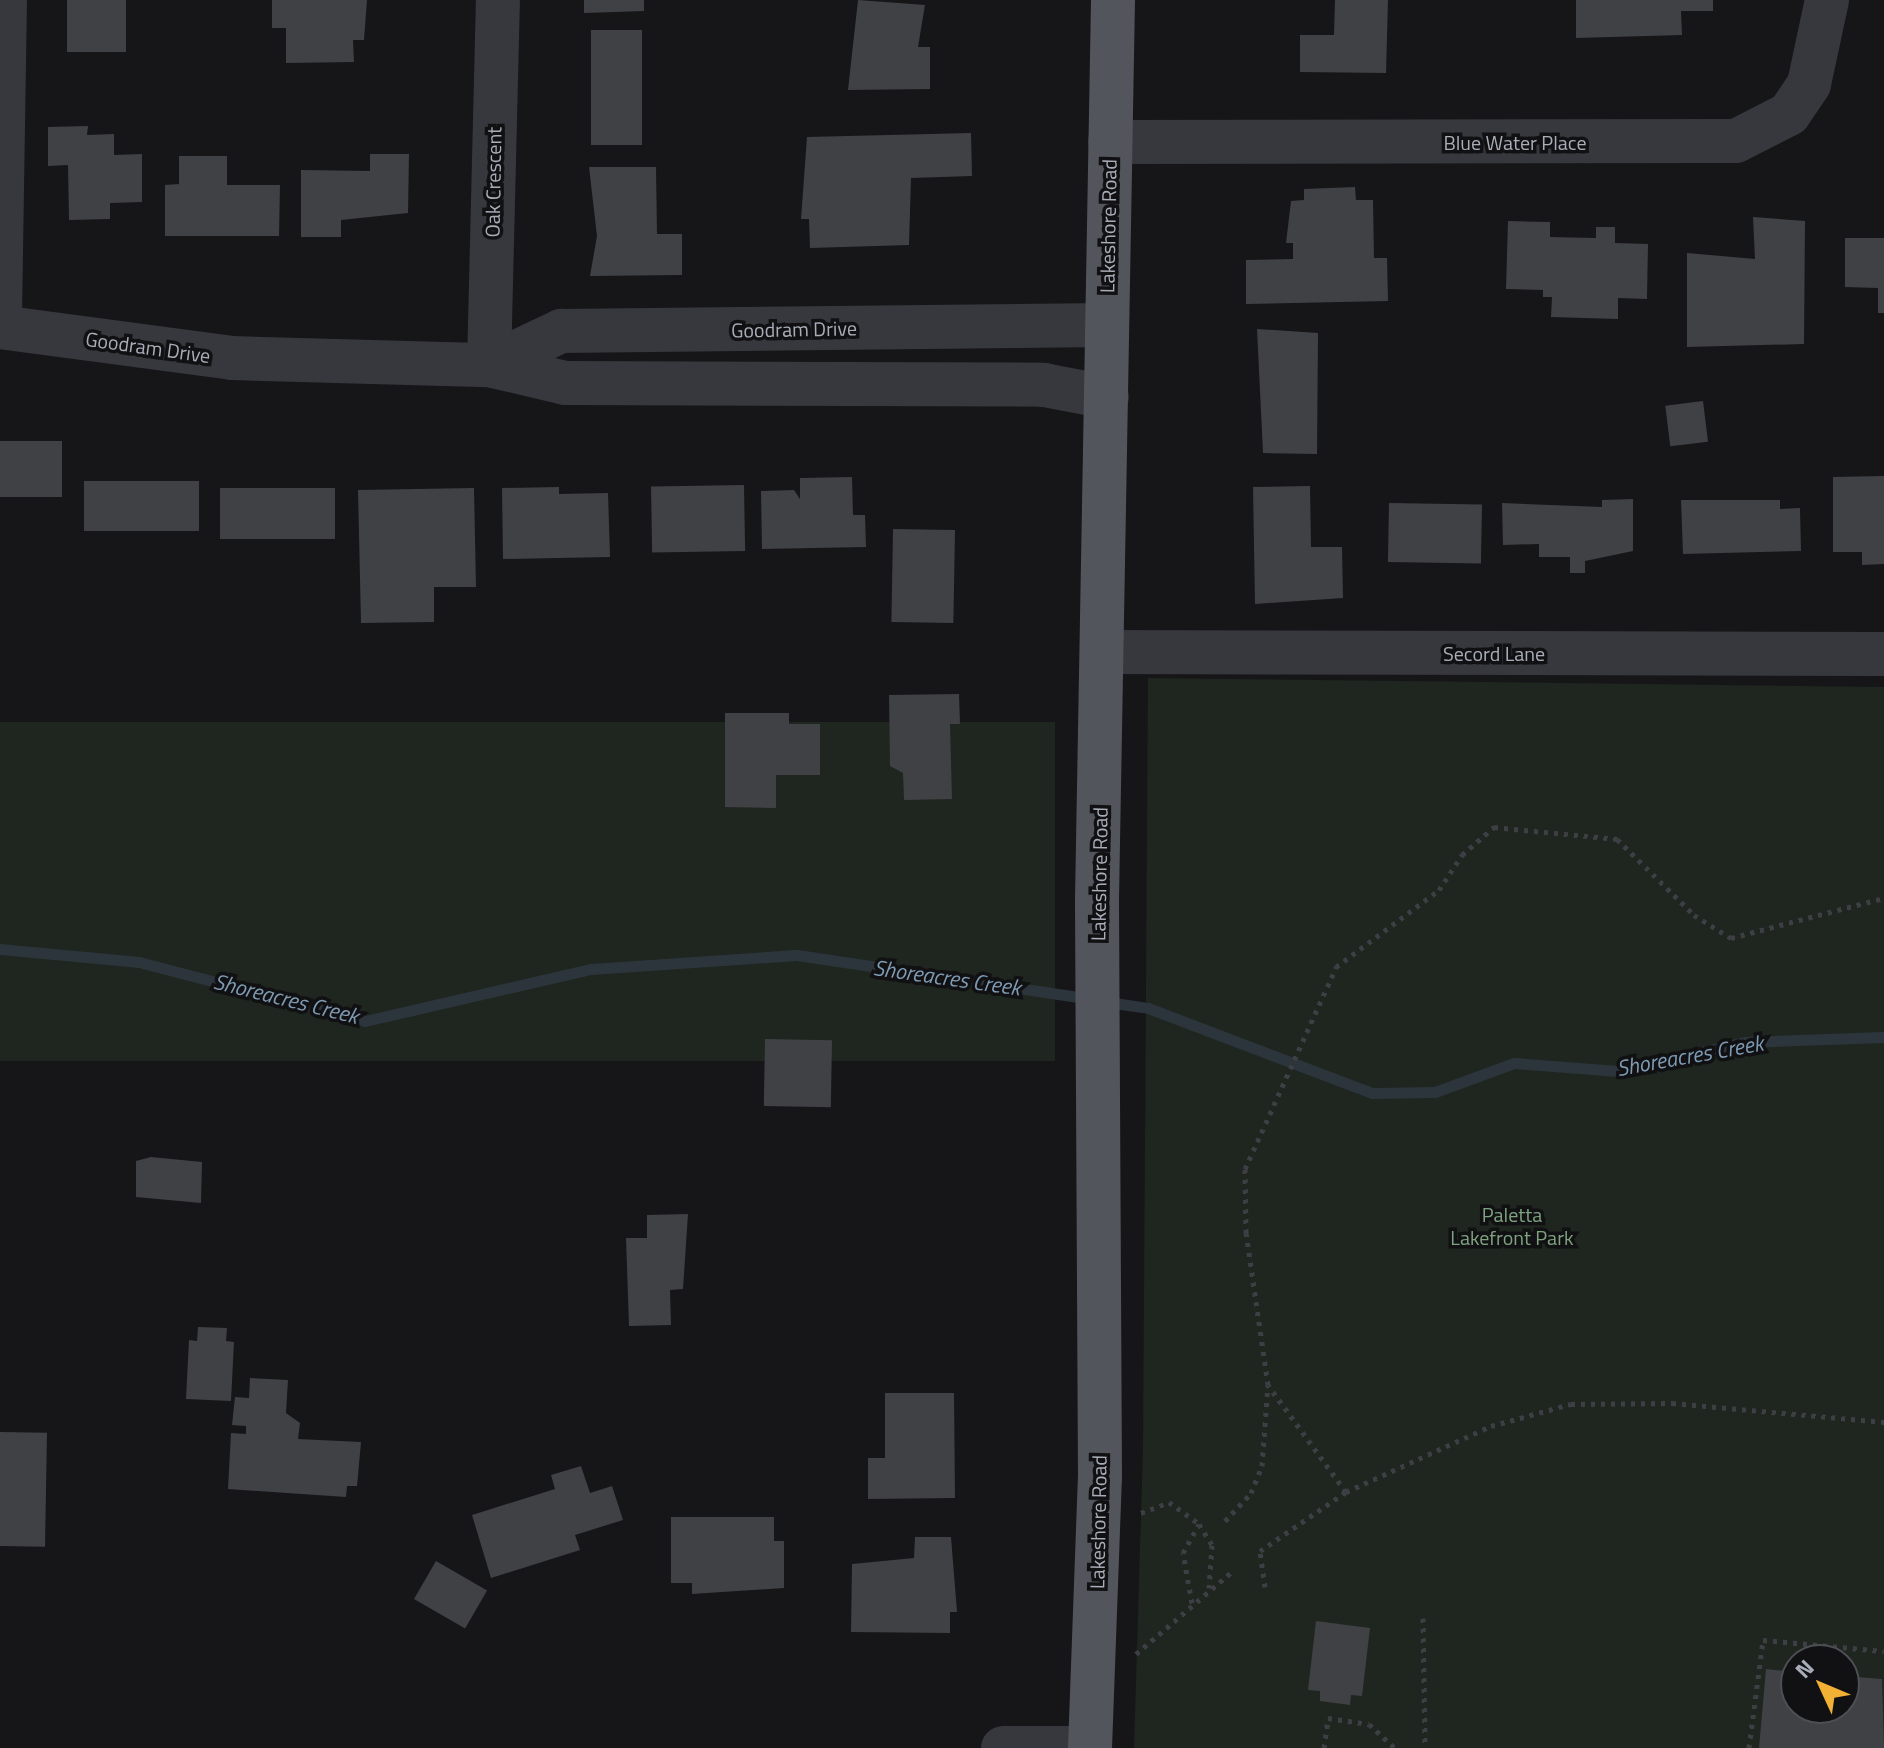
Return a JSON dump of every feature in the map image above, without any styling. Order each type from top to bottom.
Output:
[{"type":"main road","name":"Lakeshore Road","points":[[1090,1748],[1098,1523],[1097,899],[1113,0]]},
{"type":"street","points":[[0,316],[5,0]]},
{"type":"street","name":"Oak Crescent","points":[[489,365],[498,0]]},
{"type":"street","name":"Blue Water Place","points":[[1110,142],[1736,141],[1789,114],[1809,84],[1827,0]]},
{"type":"street","name":"Goodram Drive","points":[[489,365],[561,331],[1106,325]]},
{"type":"street","name":"Goodram Drive","points":[[0,327],[231,358],[489,365],[565,383],[1044,385],[1107,397]]},
{"type":"street","name":"Secord Lane","points":[[1103,652],[1884,654]]},
{"type":"street","points":[[1003,1748],[1090,1748]]},
{"type":"path","points":[[1225,1521],[1251,1493],[1262,1466],[1268,1385],[1246,1233],[1245,1169],[1275,1106],[1307,1025],[1336,967],[1439,890],[1462,855],[1494,827],[1617,839],[1694,915],[1731,938],[1884,898]]},
{"type":"path","points":[[1268,1385],[1346,1492]]},
{"type":"path","points":[[1265,1587],[1260,1551],[1346,1492],[1491,1426],[1571,1404],[1672,1403],[1884,1422]]},
{"type":"path","points":[[1098,1523],[1169,1502],[1199,1524],[1212,1545],[1209,1588]]},
{"type":"path","points":[[1192,1603],[1183,1553],[1199,1524]]},
{"type":"path","points":[[1095,1672],[1132,1658],[1209,1588],[1233,1571]]},
{"type":"path","points":[[1423,1618],[1425,1748]]},
{"type":"path","points":[[1749,1748],[1763,1640],[1884,1651]]},
{"type":"path","points":[[1324,1748],[1328,1718],[1369,1724],[1395,1748]]},
{"type":"green space","name":"Paletta Lakefront Park","points":[[1148,678],[1884,687],[1884,1748],[1134,1748],[1143,1449]]},
{"type":"green space","points":[[0,722],[1055,722],[1055,1061],[0,1061]]},
{"type":"building","points":[[67,0],[126,0],[126,52],[67,52]]},
{"type":"building","points":[[272,0],[367,0],[364,40],[353,40],[354,62],[286,63],[286,28],[272,28]]},
{"type":"building","points":[[584,0],[644,0],[644,11],[584,13]]},
{"type":"building","points":[[858,0],[925,5],[918,47],[930,47],[930,89],[848,90]]},
{"type":"building","points":[[1335,0],[1388,0],[1386,73],[1300,72],[1300,35],[1334,35]]},
{"type":"building","points":[[1576,0],[1713,0],[1713,11],[1681,11],[1682,35],[1576,38]]},
{"type":"building","points":[[591,30],[642,30],[642,145],[591,145]]},
{"type":"building","points":[[88,126],[87,135],[114,134],[114,155],[142,154],[142,202],[110,203],[110,219],[69,220],[68,165],[48,166],[48,127]]},
{"type":"building","points":[[971,133],[972,176],[911,178],[909,245],[810,248],[809,219],[801,219],[807,137]]},
{"type":"building","points":[[370,154],[409,154],[408,213],[341,220],[341,237],[301,237],[301,170],[370,171]]},
{"type":"building","points":[[179,156],[227,156],[227,185],[280,185],[279,236],[165,236],[165,185],[179,184]]},
{"type":"building","points":[[589,167],[656,167],[657,234],[682,234],[682,275],[590,276],[597,236]]},
{"type":"building","points":[[1355,187],[1356,200],[1373,200],[1374,258],[1387,258],[1388,301],[1246,304],[1246,260],[1293,259],[1293,243],[1286,243],[1291,201],[1304,200],[1304,189]]},
{"type":"building","points":[[1753,217],[1805,221],[1804,344],[1687,347],[1687,253],[1755,259]]},
{"type":"building","points":[[1508,221],[1550,222],[1550,237],[1596,238],[1596,227],[1615,227],[1615,243],[1648,244],[1647,299],[1618,298],[1618,319],[1551,317],[1552,297],[1543,297],[1543,290],[1506,289]]},
{"type":"building","points":[[1845,238],[1884,238],[1884,313],[1878,313],[1878,288],[1845,287]]},
{"type":"building","points":[[1257,329],[1318,333],[1317,454],[1263,453]]},
{"type":"building","points":[[1703,401],[1708,442],[1670,446],[1665,406]]},
{"type":"building","points":[[0,441],[62,441],[62,497],[0,497]]},
{"type":"building","points":[[1884,476],[1884,564],[1862,565],[1862,552],[1833,552],[1833,477]]},
{"type":"building","points":[[852,477],[853,515],[865,515],[866,547],[762,549],[761,491],[794,490],[800,499],[800,478]]},
{"type":"building","points":[[84,481],[199,481],[199,531],[84,531]]},
{"type":"building","points":[[744,485],[745,551],[652,553],[651,487]]},
{"type":"building","points":[[1310,486],[1311,547],[1342,547],[1343,598],[1255,604],[1253,487]]},
{"type":"building","points":[[559,487],[559,494],[608,493],[610,557],[503,559],[502,488]]},
{"type":"building","points":[[220,488],[335,488],[335,539],[220,539]]},
{"type":"building","points":[[474,488],[476,587],[434,587],[434,622],[361,623],[358,490]]},
{"type":"building","points":[[1633,499],[1633,551],[1585,561],[1585,573],[1570,573],[1570,557],[1539,557],[1539,544],[1503,545],[1502,503],[1602,507],[1602,500]]},
{"type":"building","points":[[1681,500],[1780,500],[1780,509],[1800,508],[1801,551],[1683,554]]},
{"type":"building","points":[[1389,503],[1482,505],[1481,564],[1388,562]]},
{"type":"building","points":[[893,529],[955,530],[953,623],[891,622]]},
{"type":"building","points":[[959,694],[960,724],[950,724],[952,799],[904,800],[903,773],[890,766],[889,695]]},
{"type":"building","points":[[725,713],[789,713],[789,724],[820,724],[820,775],[776,775],[776,808],[725,807]]},
{"type":"building","points":[[765,1039],[832,1040],[831,1107],[764,1106]]},
{"type":"building","points":[[151,1157],[202,1162],[201,1203],[136,1197],[136,1161]]},
{"type":"building","points":[[688,1214],[683,1289],[670,1290],[671,1325],[629,1326],[626,1238],[647,1238],[647,1215]]},
{"type":"building","points":[[198,1327],[227,1328],[226,1341],[234,1342],[231,1401],[186,1399],[189,1340],[197,1341]]},
{"type":"building","points":[[250,1378],[288,1380],[286,1413],[300,1423],[298,1439],[361,1442],[357,1486],[347,1486],[346,1497],[228,1489],[231,1433],[246,1434],[246,1426],[232,1425],[235,1397],[249,1398]]},
{"type":"building","points":[[885,1393],[954,1393],[955,1498],[868,1499],[868,1458],[885,1458]]},
{"type":"building","points":[[0,1432],[47,1433],[45,1547],[0,1546]]},
{"type":"building","points":[[581,1466],[590,1493],[612,1486],[623,1520],[575,1535],[580,1550],[491,1578],[472,1515],[555,1489],[551,1475]]},
{"type":"building","points":[[671,1517],[774,1517],[774,1541],[784,1541],[784,1588],[692,1594],[692,1583],[671,1583]]},
{"type":"building","points":[[915,1537],[951,1537],[957,1612],[950,1612],[950,1633],[851,1632],[852,1564],[914,1558]]},
{"type":"building","points":[[436,1561],[487,1590],[465,1629],[414,1599]]},
{"type":"building","points":[[1316,1621],[1370,1628],[1362,1696],[1351,1695],[1350,1705],[1320,1701],[1320,1691],[1308,1690]]},
{"type":"building","points":[[1766,1669],[1780,1670],[1780,1724],[1860,1724],[1860,1677],[1882,1679],[1884,1748],[1759,1748]]},
{"type":"waterway","name":"Shoreacres Creek","points":[[0,949],[139,962],[365,1021],[591,969],[797,955],[1090,999]]},
{"type":"waterway","name":"Shoreacres Creek","points":[[1107,1002],[1148,1008],[1372,1093],[1435,1092],[1514,1063],[1618,1071],[1746,1042],[1884,1037]]}]
